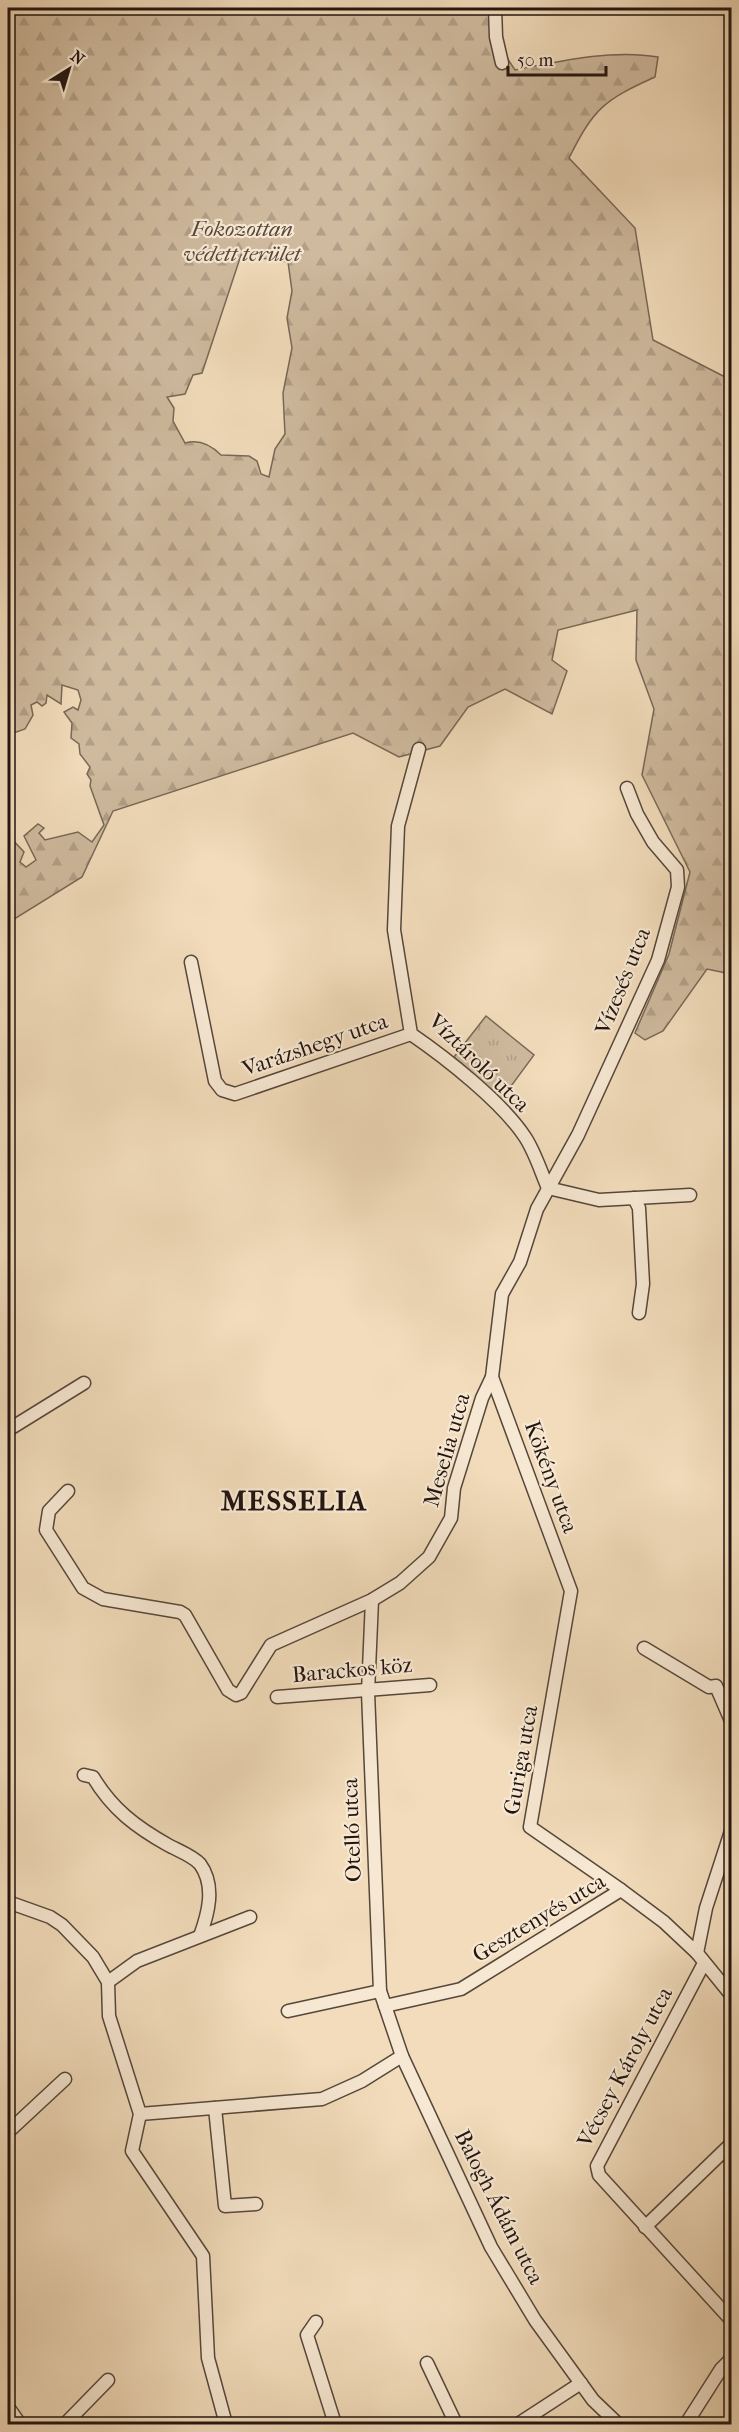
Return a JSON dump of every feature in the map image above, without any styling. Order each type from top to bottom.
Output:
[{"type":"street","points":[[495,8],[496,37],[502,63]]},
{"type":"street","name":"Víztároló utca","points":[[419,749],[398,826],[394,930],[411,1034],[446,1058],[514,1124],[526,1138],[548,1188]]},
{"type":"street","name":"Vízesés utca","points":[[548,1188],[578,1135],[658,960],[678,887],[677,870],[653,842],[637,814],[627,788]]},
{"type":"street","name":"Varázshegy utca","points":[[191,962],[215,1081],[222,1090],[235,1094],[411,1034]]},
{"type":"street","points":[[548,1188],[599,1200],[690,1195]]},
{"type":"street","name":"Meselia utca","points":[[68,1491],[49,1511],[46,1530],[83,1588],[103,1599],[180,1612],[185,1615],[228,1690],[236,1695],[241,1693],[271,1645],[372,1600],[400,1583],[429,1557],[451,1518],[454,1488],[492,1377],[502,1294],[520,1262],[532,1221],[548,1188]]},
{"type":"street","points":[[634,1198],[639,1208],[643,1284],[639,1313]]},
{"type":"street","name":"Kökény utca","points":[[492,1377],[571,1591]]},
{"type":"street","points":[[8,1430],[84,1383]]},
{"type":"street","name":"Guriga utca","points":[[571,1591],[568,1619],[529,1824],[530,1827],[621,1890]]},
{"type":"street","name":"Otelló utca","points":[[372,1600],[368,1692],[380,1990],[402,2056]]},
{"type":"street","points":[[644,1648],[709,1687],[716,1686],[732,1723]]},
{"type":"street","name":"Barackos köz","points":[[277,1697],[368,1692],[430,1685]]},
{"type":"street","points":[[84,1775],[93,1777],[105,1798],[122,1815],[201,1865],[210,1906],[200,1936]]},
{"type":"street","points":[[732,1828],[706,1908],[697,1953],[703,1965],[732,1996]]},
{"type":"street","name":"Gesztenyés utca","points":[[385,2006],[461,1989],[621,1890],[664,1922],[697,1953]]},
{"type":"street","points":[[8,1902],[50,1917],[62,1925],[93,1957],[108,1982],[110,2016],[140,2114],[132,2151],[203,2256],[208,2358],[226,2424]]},
{"type":"street","points":[[108,1982],[137,1961],[250,1917]]},
{"type":"street","name":"Vécsey Károly utca","points":[[703,1965],[597,2166],[599,2175],[732,2321]]},
{"type":"street","points":[[288,2011],[380,1990]]},
{"type":"street","points":[[140,2114],[322,2100],[362,2081],[402,2056]]},
{"type":"street","name":"Balogh Ádám utca","points":[[402,2056],[491,2247],[535,2320],[593,2400],[618,2424]]},
{"type":"street","points":[[8,2132],[65,2079]]},
{"type":"street","points":[[215,2108],[225,2206],[256,2204]]},
{"type":"street","points":[[645,2227],[732,2142]]},
{"type":"street","points":[[316,2322],[307,2335],[335,2424]]},
{"type":"street","points":[[686,2424],[721,2369],[732,2358]]},
{"type":"street","points":[[427,2363],[456,2424]]},
{"type":"street","points":[[65,2424],[108,2380]]},
{"type":"street","points":[[518,2424],[581,2383]]},
{"type":"street","points":[[8,2407],[20,2424]]},
{"type":"green space","name":"Fokozottan védett terület","points":[[8,8],[496,8],[500,47],[515,70],[604,55],[658,57],[655,77],[624,92],[602,107],[586,127],[569,158],[635,228],[653,340],[731,380],[731,974],[707,969],[663,1031],[645,1040],[635,1033],[669,954],[690,872],[642,775],[654,709],[636,660],[637,610],[558,630],[552,660],[567,671],[552,714],[505,689],[468,707],[440,746],[399,757],[353,733],[113,811],[82,877],[8,923],[8,835],[24,852],[20,862],[26,867],[36,860],[24,836],[38,824],[44,828],[39,833],[45,840],[78,832],[92,842],[104,825],[90,786],[91,780],[87,774],[90,767],[80,754],[79,744],[71,738],[72,723],[64,712],[73,707],[78,710],[81,700],[78,690],[62,685],[61,704],[47,695],[46,703],[42,706],[37,702],[31,705],[33,715],[25,729],[8,735]],"holes":[[[241,255],[288,262],[292,291],[287,318],[292,348],[283,393],[285,434],[275,449],[269,477],[261,474],[257,461],[249,456],[221,455],[204,444],[185,443],[173,421],[174,408],[167,397],[185,394],[193,375],[202,373]]]},
{"type":"green space","points":[[486,1016],[534,1055],[500,1101],[454,1057]]},
{"type":"district","name":"MESSELIA","points":[[294,1500]]}]
